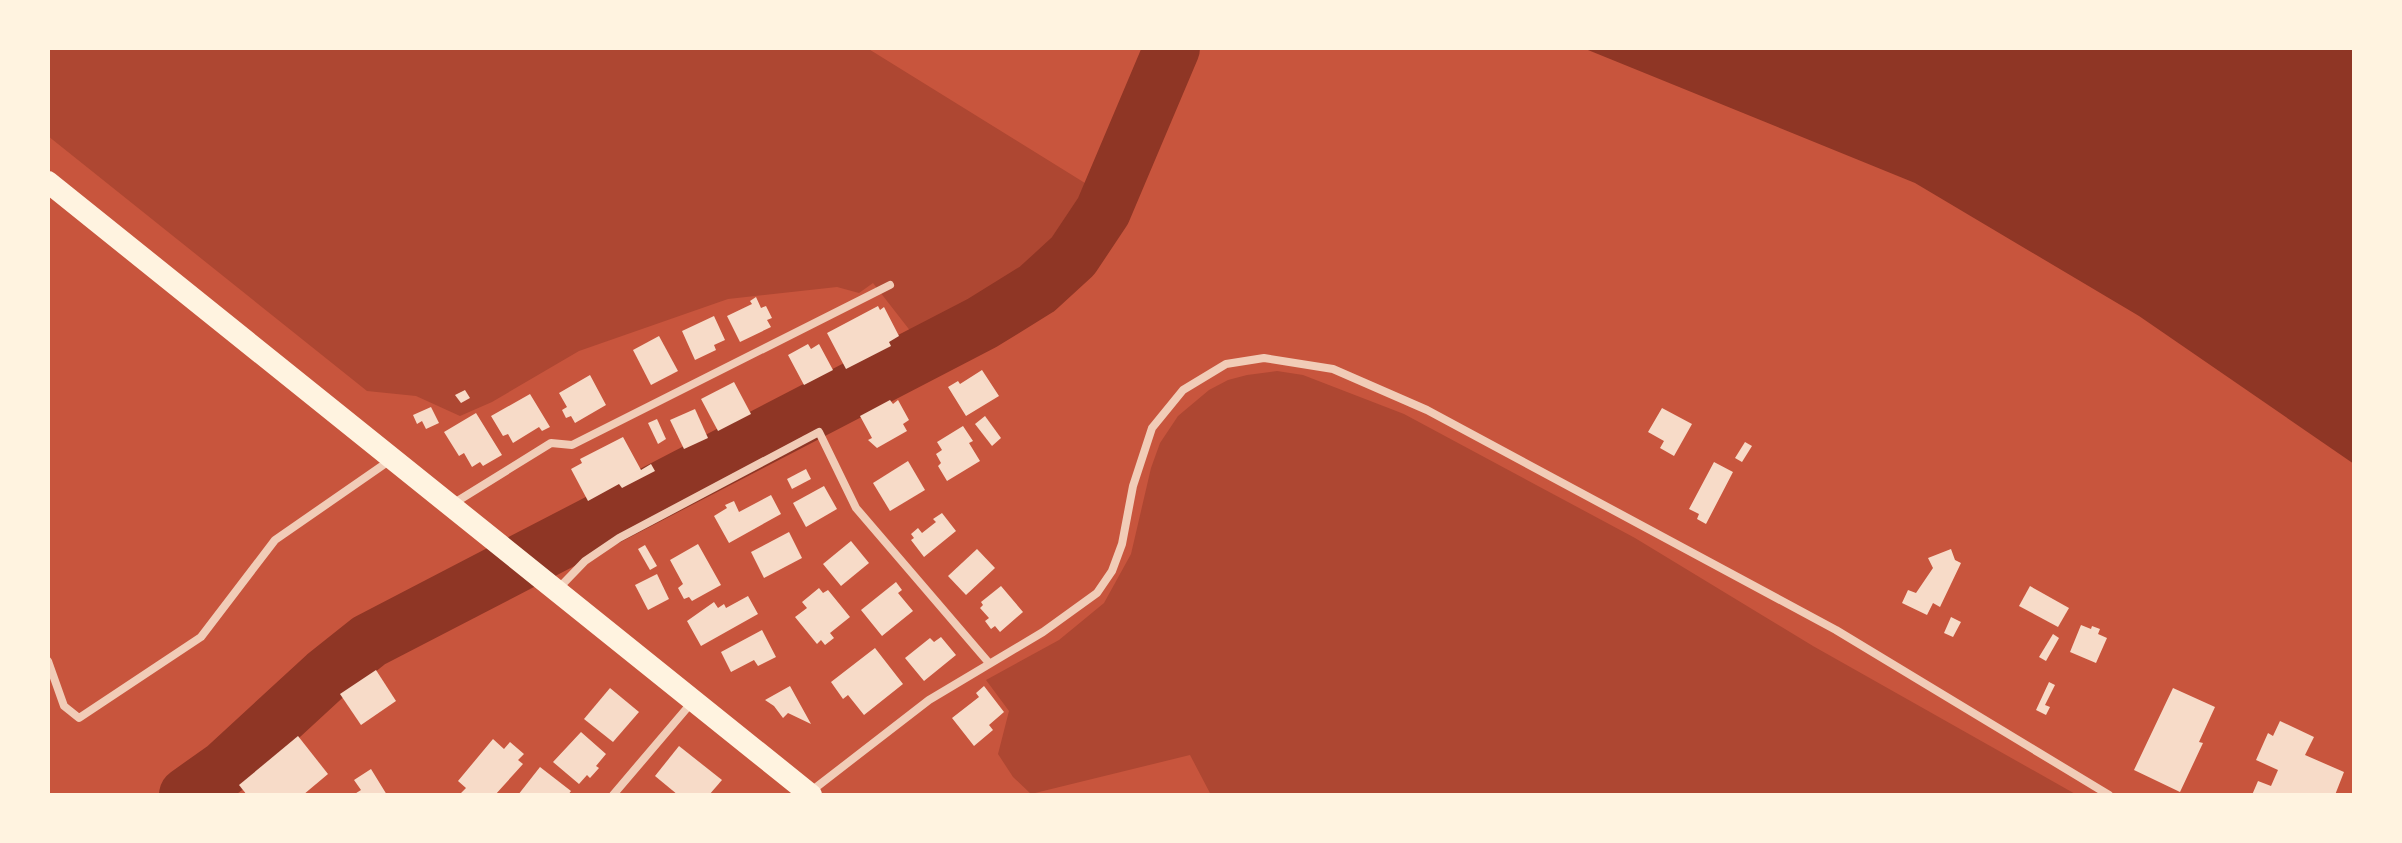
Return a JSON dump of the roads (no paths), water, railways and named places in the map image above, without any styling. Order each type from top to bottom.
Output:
[{"type":"highway","points":[[48,182],[808,794]]},
{"type":"street","points":[[451,505],[551,443],[572,445],[890,285]]},
{"type":"street","points":[[808,794],[929,700],[1043,632],[1097,593],[1112,571],[1122,544],[1133,486],[1152,428],[1183,390],[1226,364],[1264,358],[1333,369],[1427,410],[1836,630],[2109,795]]},
{"type":"street","points":[[557,590],[585,561],[619,538],[819,432],[856,508],[989,663]]},
{"type":"street","points":[[48,661],[64,706],[79,718],[201,637],[275,540],[393,458]]},
{"type":"street","points":[[613,795],[694,701]]},
{"type":"waterway","points":[[187,795],[225,768],[325,676],[369,641],[982,323],[1037,289],[1073,256],[1103,211],[1172,48]]}]
